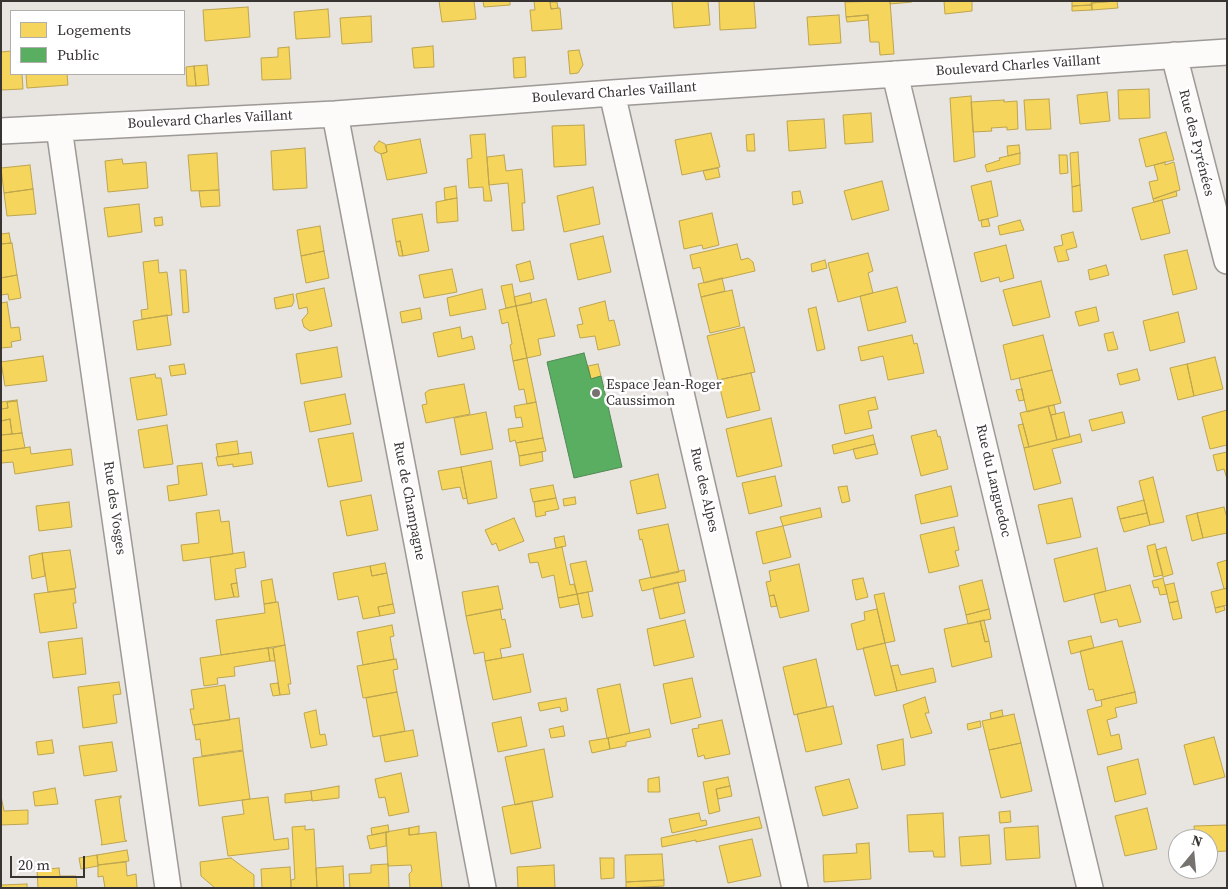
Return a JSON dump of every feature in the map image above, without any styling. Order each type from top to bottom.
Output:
[{"type":"street","name":"Boulevard Charles Vaillant","points":[[1,131],[335,114],[612,93],[1227,52]]},
{"type":"street","name":"Rue des Pyrénées","points":[[1174,55],[1227,261]]},
{"type":"street","name":"Rue du Languedoc","points":[[895,74],[1090,888]]},
{"type":"street","name":"Rue des Alpes","points":[[612,93],[795,888]]},
{"type":"street","name":"Rue de Champagne","points":[[335,114],[483,888]]},
{"type":"street","name":"Rue des Vosges","points":[[59,128],[168,888]]},
{"type":"building: Logements","points":[[439,1],[474,1],[476,19],[442,22]]},
{"type":"building: Logements","points":[[483,1],[510,1],[510,5],[484,7]]},
{"type":"building: Logements","points":[[534,1],[550,1],[551,9],[560,8],[562,29],[532,31],[530,10],[535,10]]},
{"type":"building: Logements","points":[[672,1],[708,1],[710,25],[674,28]]},
{"type":"building: Logements","points":[[719,1],[754,1],[756,28],[720,30]]},
{"type":"building: Logements","points":[[890,1],[894,54],[880,55],[879,42],[870,42],[868,15],[846,17],[845,2]]},
{"type":"building: Logements","points":[[890,1],[912,1],[912,2],[890,4]]},
{"type":"building: Logements","points":[[944,1],[972,1],[972,11],[945,14]]},
{"type":"building: Logements","points":[[1072,1],[1116,1],[1072,6]]},
{"type":"building: Logements","points":[[1117,1],[1118,8],[1092,10],[1091,3]]},
{"type":"building: Logements","points":[[550,2],[557,2],[558,8],[551,9]]},
{"type":"building: Logements","points":[[1092,5],[1092,10],[1072,11],[1072,6]]},
{"type":"building: Logements","points":[[248,7],[250,37],[205,41],[203,10]]},
{"type":"building: Logements","points":[[328,9],[330,37],[296,39],[294,12]]},
{"type":"building: Logements","points":[[839,15],[841,43],[809,45],[807,17]]},
{"type":"building: Logements","points":[[868,15],[868,20],[847,22],[846,17]]},
{"type":"building: Logements","points":[[371,16],[372,42],[342,44],[340,18]]},
{"type":"building: Logements","points":[[433,46],[434,67],[414,68],[412,48]]},
{"type":"building: Logements","points":[[289,47],[291,79],[262,80],[261,58],[278,57],[278,48]]},
{"type":"building: Logements","points":[[579,50],[583,65],[578,73],[570,74],[568,51]]},
{"type":"building: Logements","points":[[10,51],[10,75],[22,75],[23,89],[1,90],[1,52]]},
{"type":"building: Logements","points":[[525,57],[526,77],[514,78],[513,58]]},
{"type":"building: Logements","points":[[207,65],[209,85],[196,86],[194,66]]},
{"type":"building: Logements","points":[[194,66],[196,86],[187,86],[186,67]]},
{"type":"building: Logements","points":[[26,75],[67,75],[68,85],[27,88]]},
{"type":"building: Logements","points":[[1149,89],[1150,118],[1119,119],[1118,90]]},
{"type":"building: Logements","points":[[1107,92],[1110,121],[1080,124],[1077,95]]},
{"type":"building: Logements","points":[[971,96],[975,157],[954,162],[950,98]]},
{"type":"building: Logements","points":[[1049,99],[1051,129],[1026,130],[1024,100]]},
{"type":"building: Logements","points":[[1004,100],[1004,102],[1017,101],[1018,129],[1007,130],[1007,127],[991,128],[992,131],[973,132],[971,102]]},
{"type":"building: Logements","points":[[871,113],[873,142],[845,144],[843,115]]},
{"type":"building: Logements","points":[[824,119],[826,148],[789,151],[787,121]]},
{"type":"building: Logements","points":[[584,125],[586,165],[554,167],[552,126]]},
{"type":"building: Logements","points":[[1166,132],[1174,160],[1146,167],[1139,139]]},
{"type":"building: Logements","points":[[711,133],[720,167],[682,175],[675,140]]},
{"type":"building: Logements","points":[[485,134],[492,201],[484,201],[483,187],[469,188],[467,159],[472,158],[470,135]]},
{"type":"building: Logements","points":[[754,134],[755,151],[747,151],[746,135]]},
{"type":"building: Logements","points":[[420,139],[427,173],[387,180],[381,154],[387,152],[386,145]]},
{"type":"building: Logements","points":[[379,141],[385,144],[387,152],[381,154],[375,151],[374,147]]},
{"type":"building: Logements","points":[[1019,145],[1020,153],[1008,156],[1007,146]]},
{"type":"building: Logements","points":[[305,148],[307,188],[273,190],[271,151]]},
{"type":"building: Logements","points":[[1078,152],[1080,185],[1072,187],[1070,153]]},
{"type":"building: Logements","points":[[217,153],[219,190],[191,191],[188,155]]},
{"type":"building: Logements","points":[[1020,153],[1020,164],[987,172],[985,165],[1000,160],[999,158]]},
{"type":"building: Logements","points":[[504,155],[506,171],[522,169],[525,203],[522,203],[524,230],[512,231],[508,183],[489,185],[487,157]]},
{"type":"building: Logements","points":[[1059,155],[1067,155],[1068,173],[1060,174]]},
{"type":"building: Logements","points":[[122,159],[123,164],[146,162],[148,188],[108,192],[105,161]]},
{"type":"building: Logements","points":[[1165,162],[1165,165],[1174,162],[1180,190],[1153,199],[1149,182],[1158,180],[1154,165]]},
{"type":"building: Logements","points":[[30,165],[33,189],[4,193],[1,168]]},
{"type":"building: Logements","points":[[718,168],[720,177],[706,180],[703,171]]},
{"type":"building: Logements","points":[[882,181],[889,210],[852,220],[844,191]]},
{"type":"building: Logements","points":[[991,181],[998,216],[979,221],[971,186]]},
{"type":"building: Logements","points":[[1080,185],[1082,211],[1073,212],[1072,187]]},
{"type":"building: Logements","points":[[456,186],[457,198],[445,200],[444,188]]},
{"type":"building: Logements","points":[[593,187],[600,224],[564,232],[557,196]]},
{"type":"building: Logements","points":[[33,189],[36,214],[7,216],[4,193]]},
{"type":"building: Logements","points":[[219,190],[220,206],[201,207],[199,191]]},
{"type":"building: Logements","points":[[800,191],[803,203],[793,205],[792,192]]},
{"type":"building: Logements","points":[[1176,191],[1177,196],[1154,202],[1153,199]]},
{"type":"building: Logements","points":[[457,198],[458,221],[437,223],[436,202]]},
{"type":"building: Logements","points":[[1162,200],[1170,233],[1141,240],[1132,208]]},
{"type":"building: Logements","points":[[139,204],[142,232],[108,237],[104,208]]},
{"type":"building: Logements","points":[[712,213],[719,245],[703,249],[702,245],[684,249],[679,221]]},
{"type":"building: Logements","points":[[422,214],[429,251],[403,256],[400,241],[396,242],[392,219]]},
{"type":"building: Logements","points":[[162,217],[163,225],[155,226],[154,218]]},
{"type":"building: Logements","points":[[988,219],[990,226],[982,227],[981,220]]},
{"type":"building: Logements","points":[[1020,220],[1024,230],[1000,235],[998,226]]},
{"type":"building: Logements","points":[[320,226],[324,251],[301,256],[297,230]]},
{"type":"building: Logements","points":[[1073,232],[1077,247],[1066,250],[1069,260],[1058,262],[1054,247],[1063,245],[1061,235]]},
{"type":"building: Logements","points":[[9,233],[11,243],[1,244],[1,234]]},
{"type":"building: Logements","points":[[603,236],[611,272],[578,280],[570,244]]},
{"type":"building: Logements","points":[[400,241],[403,256],[399,256],[396,242]]},
{"type":"building: Logements","points":[[12,243],[17,275],[1,278],[1,244]]},
{"type":"building: Logements","points":[[737,244],[741,260],[748,258],[753,262],[755,271],[704,283],[700,267],[693,269],[690,255]]},
{"type":"building: Logements","points":[[1006,245],[1014,278],[1000,282],[999,277],[981,282],[974,253]]},
{"type":"building: Logements","points":[[1187,250],[1197,289],[1173,295],[1164,255]]},
{"type":"building: Logements","points":[[324,251],[329,278],[306,283],[301,256]]},
{"type":"building: Logements","points":[[868,253],[873,271],[868,273],[873,293],[838,302],[828,263]]},
{"type":"building: Logements","points":[[158,260],[159,273],[167,272],[172,315],[142,319],[141,310],[148,309],[143,262]]},
{"type":"building: Logements","points":[[825,260],[827,268],[812,272],[811,264]]},
{"type":"building: Logements","points":[[530,261],[534,279],[520,282],[516,265]]},
{"type":"building: Logements","points":[[1106,265],[1109,275],[1090,280],[1088,270]]},
{"type":"building: Logements","points":[[452,269],[457,292],[424,298],[419,275]]},
{"type":"building: Logements","points":[[180,270],[186,270],[189,312],[183,313]]},
{"type":"building: Logements","points":[[17,275],[21,298],[9,300],[8,294],[1,295],[1,278]]},
{"type":"building: Logements","points":[[722,278],[725,291],[701,297],[698,284]]},
{"type":"building: Logements","points":[[1041,281],[1050,317],[1013,326],[1003,290]]},
{"type":"building: Logements","points":[[512,284],[516,306],[506,308],[501,286]]},
{"type":"building: Logements","points":[[897,287],[906,322],[868,331],[860,296]]},
{"type":"building: Logements","points":[[324,288],[332,326],[310,331],[304,327],[302,320],[308,313],[307,307],[299,309],[296,294]]},
{"type":"building: Logements","points":[[482,289],[486,309],[450,316],[447,298]]},
{"type":"building: Logements","points":[[732,290],[740,326],[710,333],[701,297]]},
{"type":"building: Logements","points":[[530,293],[532,303],[516,306],[514,297]]},
{"type":"building: Logements","points":[[293,294],[294,301],[292,306],[276,309],[274,298]]},
{"type":"building: Logements","points":[[546,299],[555,336],[538,339],[541,355],[527,358],[516,306]]},
{"type":"building: Logements","points":[[605,301],[609,321],[614,320],[620,345],[598,350],[595,336],[580,338],[577,325],[583,324],[579,308]]},
{"type":"building: Logements","points":[[7,302],[11,328],[19,327],[21,340],[11,342],[12,347],[1,348],[1,303]]},
{"type":"building: Logements","points":[[516,306],[527,358],[513,361],[508,322],[502,324],[499,310]]},
{"type":"building: Logements","points":[[816,307],[825,349],[817,351],[808,309]]},
{"type":"building: Logements","points":[[1096,307],[1099,321],[1079,326],[1075,312]]},
{"type":"building: Logements","points":[[420,308],[422,319],[402,323],[400,312]]},
{"type":"building: Logements","points":[[1178,312],[1185,342],[1150,351],[1143,321]]},
{"type":"building: Logements","points":[[167,315],[171,345],[137,350],[133,321]]},
{"type":"building: Logements","points":[[460,327],[462,339],[472,336],[475,349],[438,357],[433,333]]},
{"type":"building: Logements","points":[[744,327],[755,372],[718,380],[707,336]]},
{"type":"building: Logements","points":[[1113,332],[1118,349],[1108,351],[1104,334]]},
{"type":"building: Logements","points":[[912,335],[914,344],[917,343],[924,373],[888,380],[883,356],[861,361],[858,347]]},
{"type":"building: Logements","points":[[1043,335],[1052,370],[1011,380],[1003,345]]},
{"type":"building: Logements","points":[[337,347],[342,377],[301,384],[296,354]]},
{"type":"building: Logements","points":[[43,356],[47,381],[5,386],[1,362]]},
{"type":"building: Logements","points":[[1215,357],[1223,389],[1194,396],[1187,364]]},
{"type":"building: Logements","points":[[527,358],[536,402],[527,404],[524,389],[519,390],[513,361]]},
{"type":"building: Logements","points":[[184,364],[186,374],[171,376],[169,366]]},
{"type":"building: Logements","points":[[598,364],[601,376],[591,379],[588,366]]},
{"type":"building: Logements","points":[[1187,364],[1194,396],[1178,400],[1170,368]]},
{"type":"building: Logements","points":[[1137,369],[1140,380],[1120,385],[1117,374]]},
{"type":"building: Logements","points":[[1052,370],[1061,403],[1027,412],[1019,378]]},
{"type":"building: Logements","points":[[751,373],[760,410],[727,418],[718,380]]},
{"type":"building: Logements","points":[[155,374],[156,378],[161,378],[167,415],[137,420],[130,378]]},
{"type":"building: Logements","points":[[464,384],[470,414],[426,423],[422,405],[427,404],[425,393],[429,390]]},
{"type":"building: Logements","points":[[1022,389],[1024,400],[1019,401],[1016,390]]},
{"type":"building: Logements","points":[[345,394],[351,424],[310,432],[304,402]]},
{"type":"building: Logements","points":[[875,397],[878,409],[868,411],[872,428],[845,434],[839,405]]},
{"type":"building: Logements","points":[[17,400],[7,402],[8,408],[1,409],[1,402]]},
{"type":"building: Logements","points":[[17,401],[22,433],[12,434],[10,419],[1,421],[1,409],[8,408],[7,402]]},
{"type":"building: Logements","points":[[536,402],[543,438],[516,443],[515,440],[510,442],[508,429],[523,427],[521,417],[516,418],[514,406]]},
{"type":"building: Logements","points":[[1054,405],[1056,414],[1051,415],[1048,406]]},
{"type":"building: Logements","points":[[1048,406],[1057,440],[1029,447],[1020,413]]},
{"type":"building: Logements","points":[[1227,410],[1227,445],[1210,449],[1202,417]]},
{"type":"building: Logements","points":[[486,412],[493,449],[461,455],[454,418]]},
{"type":"building: Logements","points":[[1064,412],[1070,437],[1057,440],[1051,415]]},
{"type":"building: Logements","points":[[1122,412],[1125,423],[1092,431],[1089,420]]},
{"type":"building: Logements","points":[[771,418],[782,466],[737,477],[726,429]]},
{"type":"building: Logements","points":[[10,419],[12,434],[1,435],[1,421]]},
{"type":"building: Logements","points":[[1023,424],[1029,447],[1024,448],[1018,425]]},
{"type":"building: Logements","points":[[167,425],[173,464],[144,468],[138,430]]},
{"type":"building: Logements","points":[[936,430],[938,437],[940,436],[948,469],[921,476],[911,436]]},
{"type":"building: Logements","points":[[22,433],[25,448],[1,451],[1,435]]},
{"type":"building: Logements","points":[[353,433],[362,481],[328,487],[318,439]]},
{"type":"building: Logements","points":[[1080,434],[1082,442],[1052,449],[1061,483],[1034,490],[1024,448]]},
{"type":"building: Logements","points":[[873,435],[875,444],[834,454],[832,445]]},
{"type":"building: Logements","points":[[543,438],[546,451],[519,456],[516,443]]},
{"type":"building: Logements","points":[[237,441],[239,454],[218,457],[216,444]]},
{"type":"building: Logements","points":[[875,444],[878,454],[856,459],[853,449]]},
{"type":"building: Logements","points":[[30,447],[31,454],[71,449],[73,465],[15,474],[13,462],[1,463],[1,451]]},
{"type":"building: Logements","points":[[251,452],[253,464],[233,467],[233,464],[218,466],[216,457]]},
{"type":"building: Logements","points":[[542,452],[543,461],[520,466],[519,456]]},
{"type":"building: Logements","points":[[1227,452],[1227,479],[1224,469],[1217,471],[1213,455]]},
{"type":"building: Logements","points":[[491,461],[497,498],[468,504],[461,467]]},
{"type":"building: Logements","points":[[202,463],[207,495],[169,501],[167,486],[179,484],[177,466]]},
{"type":"building: Logements","points":[[461,467],[467,498],[463,499],[460,487],[442,490],[438,471]]},
{"type":"building: Logements","points":[[658,474],[666,508],[637,514],[630,481]]},
{"type":"building: Logements","points":[[775,476],[782,506],[749,514],[742,483]]},
{"type":"building: Logements","points":[[1153,477],[1164,522],[1150,525],[1139,481]]},
{"type":"building: Logements","points":[[553,485],[556,498],[533,502],[530,489]]},
{"type":"building: Logements","points":[[847,486],[850,501],[842,503],[838,487]]},
{"type":"building: Logements","points":[[951,486],[958,516],[921,524],[915,495]]},
{"type":"building: Logements","points":[[371,495],[378,530],[347,536],[340,501]]},
{"type":"building: Logements","points":[[575,497],[576,504],[564,506],[563,499]]},
{"type":"building: Logements","points":[[556,498],[559,509],[545,512],[546,515],[536,517],[534,502]]},
{"type":"building: Logements","points":[[1072,498],[1081,537],[1047,544],[1038,505]]},
{"type":"building: Logements","points":[[1144,500],[1147,513],[1120,519],[1117,507]]},
{"type":"building: Logements","points":[[69,502],[72,527],[39,531],[36,506]]},
{"type":"building: Logements","points":[[1224,507],[1227,518],[1227,533],[1203,538],[1197,513]]},
{"type":"building: Logements","points":[[820,508],[822,517],[783,526],[780,517]]},
{"type":"building: Logements","points":[[219,510],[221,522],[229,521],[233,554],[183,561],[181,545],[199,543],[196,513]]},
{"type":"building: Logements","points":[[1147,513],[1150,525],[1124,532],[1120,519]]},
{"type":"building: Logements","points":[[1197,513],[1203,538],[1192,541],[1186,516]]},
{"type":"building: Logements","points":[[514,518],[524,541],[499,551],[496,543],[492,545],[485,530]]},
{"type":"building: Logements","points":[[668,524],[679,572],[651,578],[642,539],[640,540],[638,530]]},
{"type":"building: Logements","points":[[783,526],[791,557],[763,564],[756,532]]},
{"type":"building: Logements","points":[[954,527],[959,550],[955,551],[959,566],[929,573],[920,535]]},
{"type":"building: Logements","points":[[564,536],[566,546],[556,548],[554,538]]},
{"type":"building: Logements","points":[[1155,544],[1163,575],[1154,577],[1147,546]]},
{"type":"building: Logements","points":[[562,547],[570,585],[574,584],[577,594],[558,598],[554,575],[542,578],[538,562],[530,563],[528,554]]},
{"type":"building: Logements","points":[[1166,547],[1173,574],[1163,577],[1156,550]]},
{"type":"building: Logements","points":[[1097,548],[1106,591],[1064,602],[1054,559]]},
{"type":"building: Logements","points":[[70,550],[76,588],[48,592],[42,553]]},
{"type":"building: Logements","points":[[244,552],[246,567],[235,569],[237,583],[231,584],[234,597],[215,600],[210,557]]},
{"type":"building: Logements","points":[[42,553],[45,576],[32,579],[29,556]]},
{"type":"building: Logements","points":[[1227,560],[1227,588],[1224,589],[1217,563]]},
{"type":"building: Logements","points":[[586,561],[593,591],[577,594],[570,564]]},
{"type":"building: Logements","points":[[385,563],[387,573],[372,576],[370,566]]},
{"type":"building: Logements","points":[[799,564],[809,611],[780,618],[774,595],[769,596],[766,582],[771,581],[769,571]]},
{"type":"building: Logements","points":[[370,566],[372,576],[387,573],[393,604],[378,607],[380,616],[363,619],[358,596],[338,600],[333,573]]},
{"type":"building: Logements","points":[[684,570],[686,581],[642,591],[639,580]]},
{"type":"building: Logements","points":[[863,578],[868,597],[856,600],[852,580]]},
{"type":"building: Logements","points":[[1163,578],[1167,594],[1160,595],[1158,587],[1154,588],[1152,581]]},
{"type":"building: Logements","points":[[272,579],[276,602],[264,604],[261,581]]},
{"type":"building: Logements","points":[[982,580],[989,609],[966,615],[959,586]]},
{"type":"building: Logements","points":[[678,582],[685,613],[660,619],[653,588]]},
{"type":"building: Logements","points":[[237,583],[239,597],[234,597],[231,584]]},
{"type":"building: Logements","points":[[1174,583],[1178,601],[1169,603],[1165,585]]},
{"type":"building: Logements","points":[[1130,585],[1141,622],[1119,627],[1117,619],[1101,623],[1094,594]]},
{"type":"building: Logements","points":[[498,586],[503,609],[466,616],[462,592]]},
{"type":"building: Logements","points":[[1227,588],[1227,605],[1215,608],[1211,592]]},
{"type":"building: Logements","points":[[74,589],[76,603],[73,603],[77,628],[40,633],[34,594]]},
{"type":"building: Logements","points":[[588,592],[593,616],[582,618],[577,594]]},
{"type":"building: Logements","points":[[884,593],[895,641],[885,643],[874,595]]},
{"type":"building: Logements","points":[[577,594],[579,604],[560,608],[558,598]]},
{"type":"building: Logements","points":[[774,595],[777,606],[771,607],[769,596]]},
{"type":"building: Logements","points":[[1178,601],[1182,618],[1173,620],[1169,603]]},
{"type":"building: Logements","points":[[278,602],[285,645],[221,655],[216,620],[265,613],[264,604]]},
{"type":"building: Logements","points":[[393,604],[395,613],[380,616],[378,607]]},
{"type":"building: Logements","points":[[1224,606],[1225,610],[1216,613],[1215,608]]},
{"type":"building: Logements","points":[[500,609],[502,620],[505,619],[511,647],[500,649],[502,658],[485,661],[484,652],[474,654],[466,616]]},
{"type":"building: Logements","points":[[877,609],[885,643],[857,650],[851,624],[865,620],[864,612]]},
{"type":"building: Logements","points":[[989,609],[991,619],[968,624],[966,615]]},
{"type":"building: Logements","points":[[685,620],[694,657],[654,666],[647,629]]},
{"type":"building: Logements","points":[[984,620],[989,641],[985,642],[980,621]]},
{"type":"building: Logements","points":[[980,621],[985,642],[989,641],[992,657],[952,667],[944,629]]},
{"type":"building: Logements","points":[[392,625],[394,636],[390,637],[394,659],[363,665],[357,632]]},
{"type":"building: Logements","points":[[1091,636],[1094,648],[1071,654],[1068,641]]},
{"type":"building: Logements","points":[[82,638],[86,674],[53,678],[48,642]]},
{"type":"building: Logements","points":[[1122,641],[1135,692],[1096,701],[1093,689],[1089,690],[1080,651]]},
{"type":"building: Logements","points":[[885,643],[897,691],[875,696],[863,648]]},
{"type":"building: Logements","points":[[285,645],[291,684],[288,684],[290,694],[280,695],[273,648]]},
{"type":"building: Logements","points":[[268,648],[270,661],[234,667],[235,676],[217,678],[218,684],[204,686],[200,658]]},
{"type":"building: Logements","points":[[268,648],[273,648],[275,661],[270,661]]},
{"type":"building: Logements","points":[[523,654],[531,692],[493,700],[485,661]]},
{"type":"building: Logements","points":[[396,659],[398,669],[393,670],[397,692],[363,698],[357,666]]},
{"type":"building: Logements","points":[[816,659],[827,707],[794,715],[783,667]]},
{"type":"building: Logements","points":[[898,665],[901,675],[933,668],[936,682],[897,691],[891,666]]},
{"type":"building: Logements","points":[[692,678],[701,717],[671,724],[663,684]]},
{"type":"building: Logements","points":[[119,682],[121,694],[113,695],[117,723],[83,728],[78,687]]},
{"type":"building: Logements","points":[[278,683],[280,695],[273,696],[270,684]]},
{"type":"building: Logements","points":[[620,684],[630,733],[607,738],[597,689]]},
{"type":"building: Logements","points":[[225,685],[230,720],[193,725],[190,709],[194,709],[191,690]]},
{"type":"building: Logements","points":[[397,692],[405,731],[373,737],[366,698]]},
{"type":"building: Logements","points":[[1135,692],[1137,703],[1115,708],[1117,717],[1107,720],[1111,736],[1119,734],[1122,749],[1098,755],[1087,710],[1102,706],[1101,700]]},
{"type":"building: Logements","points":[[925,697],[929,713],[925,713],[932,733],[911,738],[903,705]]},
{"type":"building: Logements","points":[[566,698],[568,710],[561,712],[560,707],[540,711],[538,703]]},
{"type":"building: Logements","points":[[833,706],[842,744],[806,752],[797,714]]},
{"type":"building: Logements","points":[[316,710],[320,735],[325,734],[327,745],[311,748],[304,713]]},
{"type":"building: Logements","points":[[1002,710],[1003,716],[991,719],[990,713]]},
{"type":"building: Logements","points":[[1014,714],[1021,743],[989,750],[982,721]]},
{"type":"building: Logements","points":[[521,717],[527,746],[498,752],[492,723]]},
{"type":"building: Logements","points":[[239,718],[243,750],[202,756],[200,739],[196,740],[194,725]]},
{"type":"building: Logements","points":[[722,720],[730,754],[705,759],[704,755],[698,757],[692,729],[699,728],[698,725]]},
{"type":"building: Logements","points":[[980,721],[981,727],[968,730],[967,724]]},
{"type":"building: Logements","points":[[563,726],[565,736],[551,738],[549,729]]},
{"type":"building: Logements","points":[[649,729],[651,737],[626,742],[626,746],[610,749],[608,738]]},
{"type":"building: Logements","points":[[413,730],[418,756],[385,762],[380,736]]},
{"type":"building: Logements","points":[[1214,737],[1225,777],[1194,785],[1184,745]]},
{"type":"building: Logements","points":[[608,738],[610,749],[592,753],[589,741]]},
{"type":"building: Logements","points":[[903,739],[905,765],[882,770],[877,745]]},
{"type":"building: Logements","points":[[52,740],[54,753],[38,755],[36,742]]},
{"type":"building: Logements","points":[[112,742],[117,771],[84,776],[79,746]]},
{"type":"building: Logements","points":[[1021,743],[1032,791],[1001,798],[989,750]]},
{"type":"building: Logements","points":[[544,749],[553,797],[515,805],[505,757]]},
{"type":"building: Logements","points":[[243,751],[250,799],[199,806],[193,758]]},
{"type":"building: Logements","points":[[1138,759],[1146,794],[1115,802],[1107,767]]},
{"type":"building: Logements","points":[[401,773],[409,812],[389,816],[385,797],[379,798],[375,779]]},
{"type":"building: Logements","points":[[659,777],[660,792],[648,792],[648,779]]},
{"type":"building: Logements","points":[[728,777],[730,786],[716,789],[720,811],[709,814],[703,782]]},
{"type":"building: Logements","points":[[849,779],[858,808],[823,816],[815,787]]},
{"type":"building: Logements","points":[[339,786],[339,798],[312,801],[311,791]]},
{"type":"building: Logements","points":[[730,786],[732,796],[718,799],[716,789]]},
{"type":"building: Logements","points":[[55,788],[58,804],[35,806],[33,792]]},
{"type":"building: Logements","points":[[311,791],[312,800],[285,803],[285,794]]},
{"type":"building: Logements","points":[[1,796],[4,811],[28,810],[28,824],[1,825]]},
{"type":"building: Logements","points":[[121,796],[119,798],[125,840],[127,841],[101,845],[95,800]]},
{"type":"building: Logements","points":[[268,797],[274,840],[288,838],[289,849],[228,856],[222,817],[244,814],[242,800]]},
{"type":"building: Logements","points":[[532,801],[541,848],[511,854],[502,807]]},
{"type":"building: Logements","points":[[1147,808],[1157,849],[1125,856],[1115,816]]},
{"type":"building: Logements","points":[[1010,811],[1011,822],[1000,823],[999,812]]},
{"type":"building: Logements","points":[[699,813],[701,821],[706,820],[707,825],[672,833],[669,819]]},
{"type":"building: Logements","points":[[943,813],[945,857],[934,857],[933,851],[909,852],[907,815]]},
{"type":"building: Logements","points":[[759,817],[762,828],[662,847],[661,838]]},
{"type":"building: Logements","points":[[388,825],[389,832],[372,835],[371,828]]},
{"type":"building: Logements","points":[[1227,825],[1227,851],[1218,851],[1218,829],[1194,829],[1194,826]]},
{"type":"building: Logements","points":[[305,826],[305,830],[314,829],[317,888],[291,888],[291,880],[295,879],[292,827]]},
{"type":"building: Logements","points":[[419,826],[419,834],[409,835],[409,828]]},
{"type":"building: Logements","points":[[1038,826],[1040,858],[1006,860],[1004,828]]},
{"type":"building: Logements","points":[[409,828],[409,835],[436,832],[442,888],[410,888],[409,874],[412,871],[411,865],[388,866],[386,832]]},
{"type":"building: Logements","points":[[386,832],[386,846],[370,849],[367,836]]},
{"type":"building: Logements","points":[[989,835],[991,864],[961,866],[959,837]]},
{"type":"building: Logements","points":[[752,839],[761,876],[728,883],[719,846]]},
{"type":"building: Logements","points":[[869,843],[871,879],[824,882],[823,855],[857,853],[856,844]]},
{"type":"building: Logements","points":[[127,850],[129,861],[98,865],[97,855]]},
{"type":"building: Logements","points":[[662,854],[664,880],[626,882],[625,855]]},
{"type":"building: Logements","points":[[97,855],[98,866],[81,869],[79,858]]},
{"type":"building: Logements","points":[[231,858],[254,875],[254,888],[215,888],[201,876],[200,862]]},
{"type":"building: Logements","points":[[600,858],[614,858],[614,878],[601,879]]},
{"type":"building: Logements","points":[[126,862],[127,876],[136,874],[137,888],[105,888],[103,876],[98,877],[98,865]]},
{"type":"building: Logements","points":[[388,864],[389,888],[350,888],[349,874],[371,873],[371,865]]},
{"type":"building: Logements","points":[[554,865],[555,888],[518,888],[517,867]]},
{"type":"building: Logements","points":[[343,866],[344,888],[317,888],[316,868]]},
{"type":"building: Logements","points":[[290,867],[291,888],[262,888],[261,869]]},
{"type":"building: Logements","points":[[59,868],[60,876],[76,876],[77,888],[38,888],[37,870]]},
{"type":"building: Logements","points":[[664,880],[664,886],[626,888],[626,882]]},
{"type":"building: Logements","points":[[27,884],[27,888],[1,888],[1,885]]},
{"type":"building: Public","points":[[584,353],[591,379],[601,376],[622,467],[574,478],[547,362]]},
{"type":"place","name":"Espace Jean-Roger Caussimon","points":[[596,393]]}]
